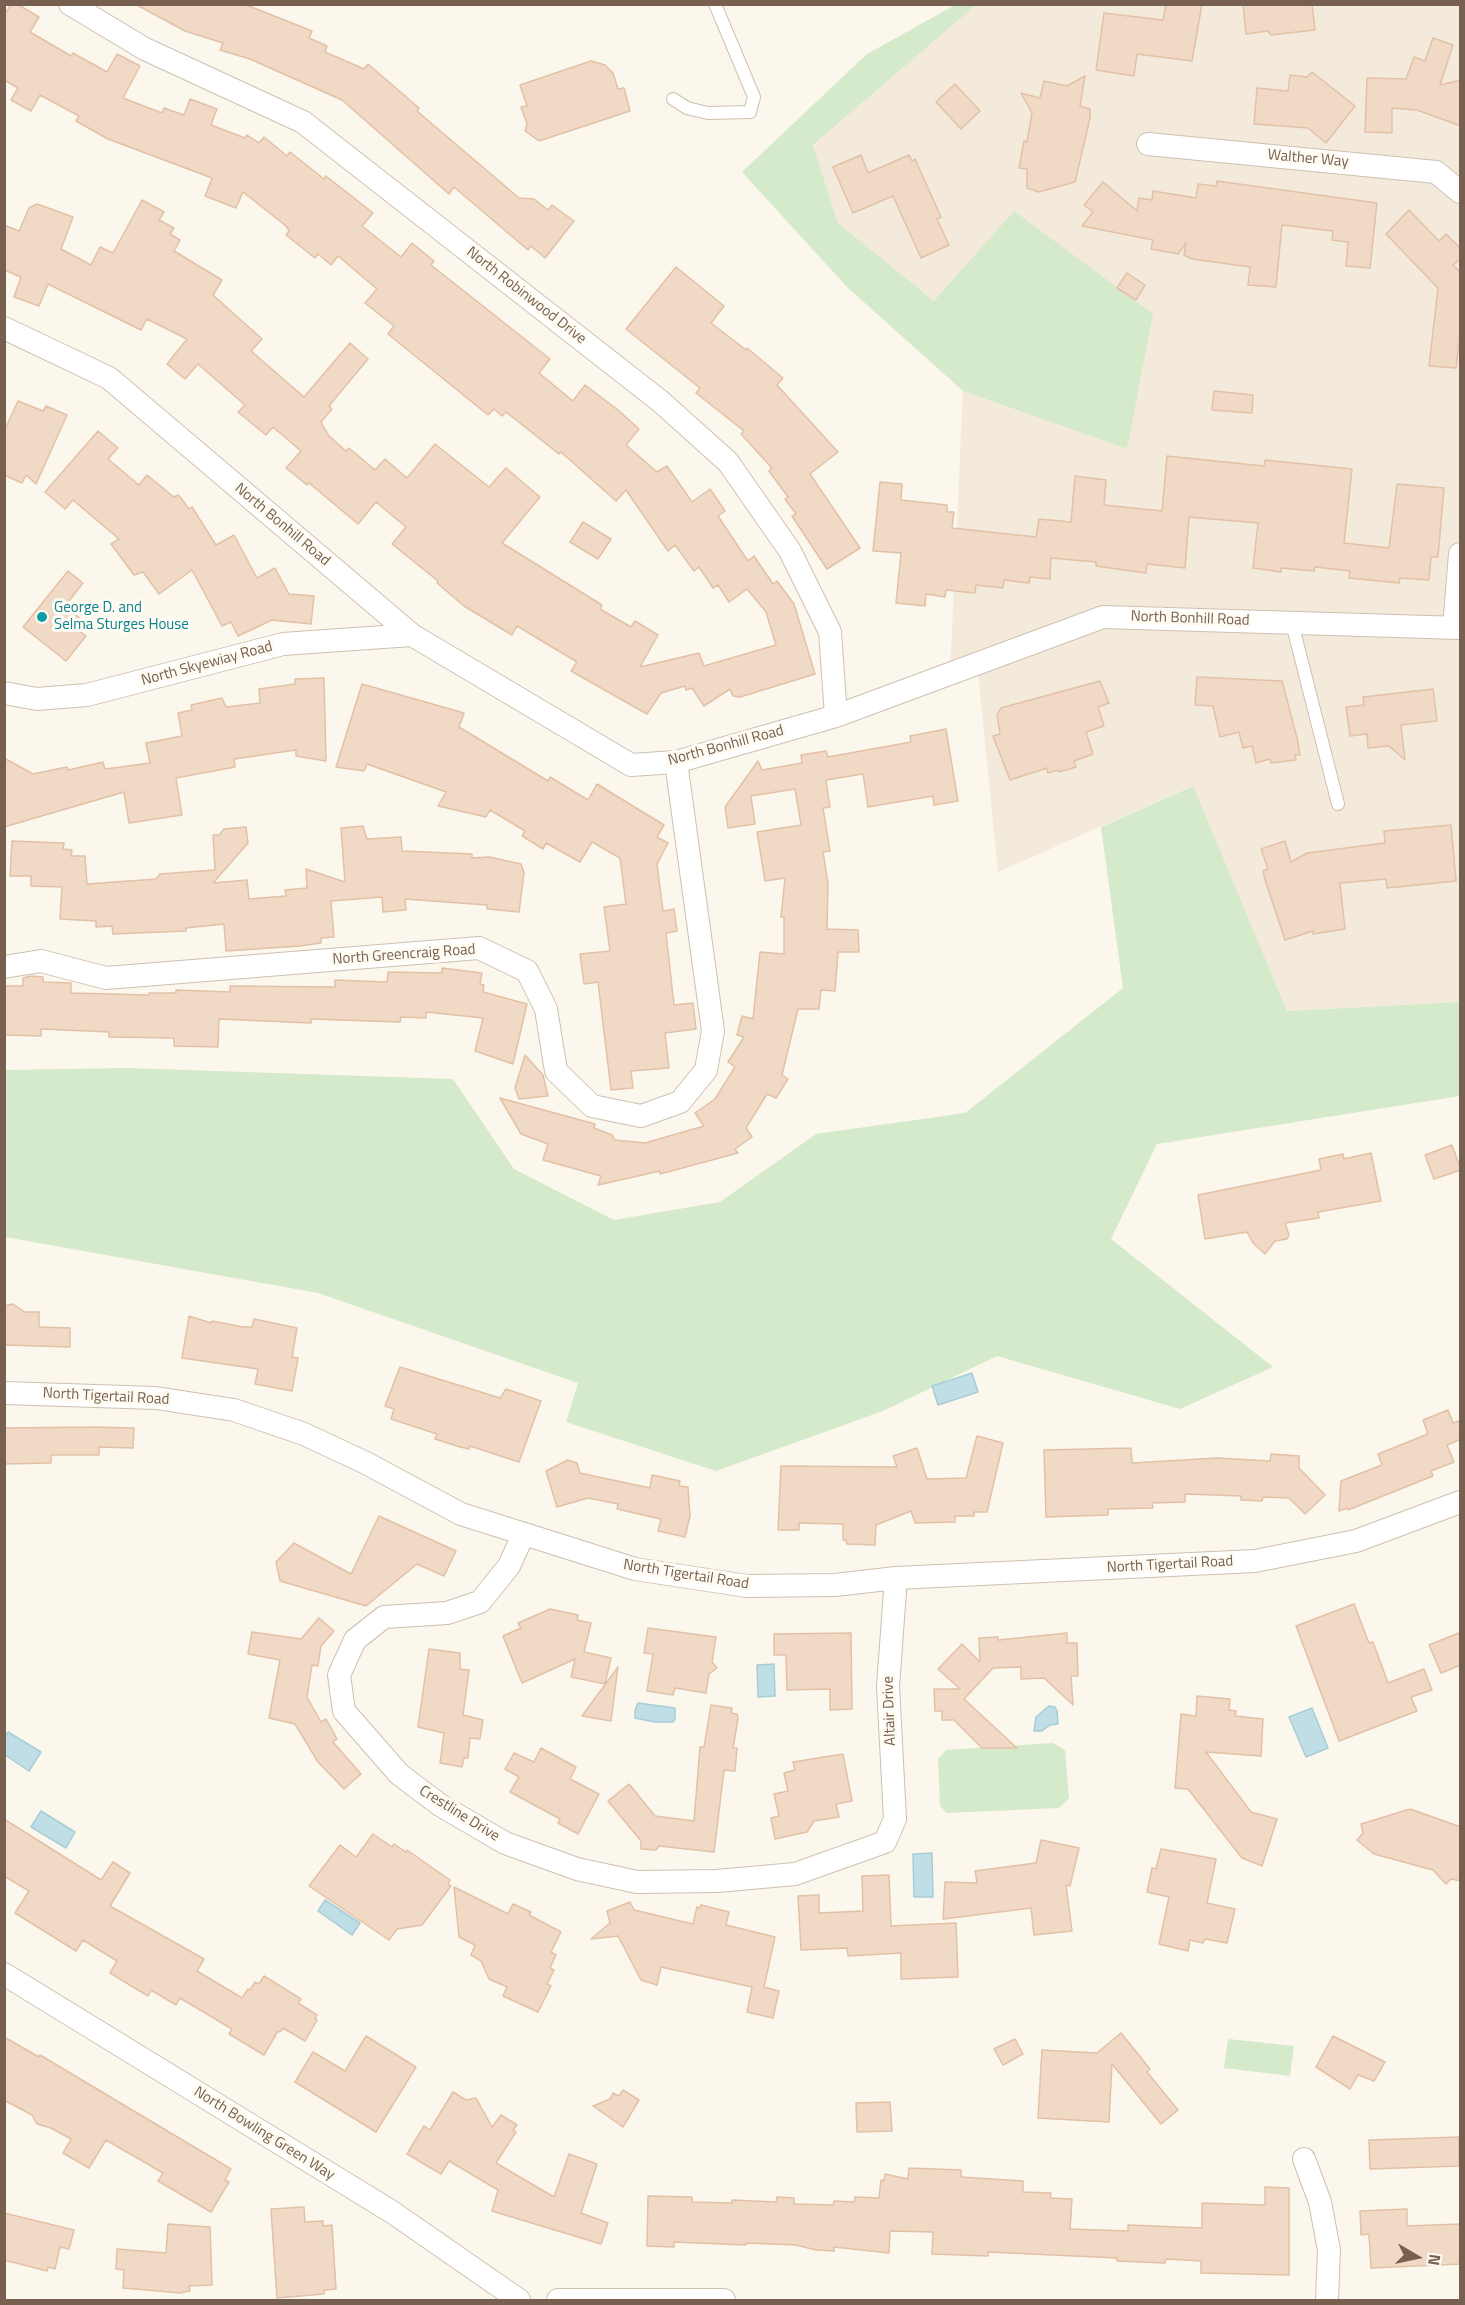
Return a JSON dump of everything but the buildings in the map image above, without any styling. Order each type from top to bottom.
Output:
[{"type":"street","name":"North Robinwood Drive","points":[[70,4],[145,49],[303,122],[660,401],[728,462],[790,551],[830,632],[836,716]]},
{"type":"street","name":"Walther Way","points":[[1148,144],[1436,172],[1461,192]]},
{"type":"street","name":"North Bonhill Road","points":[[4,328],[109,378],[412,635],[631,765],[676,762],[836,716],[1103,617],[1457,628]]},
{"type":"street","points":[[1457,628],[1461,554]]},
{"type":"street","name":"North Skyewiay Road","points":[[4,693],[37,699],[87,695],[283,644],[412,635]]},
{"type":"street","name":"North Greencraig Road","points":[[4,967],[41,961],[106,978],[478,948],[527,971],[546,1009],[556,1071],[592,1106],[641,1116],[680,1102],[706,1070],[713,1031],[676,762]]},
{"type":"street","name":"North Tigertail Road","points":[[4,1393],[156,1398],[234,1410],[304,1434],[366,1463],[461,1515],[635,1569],[747,1586],[835,1584],[896,1578],[1255,1561],[1356,1541],[1461,1502]]},
{"type":"street","name":"Crestline Drive","points":[[523,1535],[509,1566],[480,1602],[447,1613],[384,1617],[355,1640],[339,1675],[344,1711],[399,1774],[440,1805],[505,1844],[576,1869],[638,1882],[717,1881],[795,1874],[885,1842]]},
{"type":"street","name":"Altair Drive","points":[[885,1842],[895,1819],[888,1686],[896,1578]]},
{"type":"street","name":"North Bowling Green Way","points":[[4,1974],[393,2212],[519,2301]]},
{"type":"street","points":[[1304,2159],[1320,2202],[1329,2250],[1327,2301]]},
{"type":"street","points":[[558,2301],[724,2301]]},
{"type":"lane","points":[[673,99],[687,108],[708,113],[750,112],[754,97],[715,4]]},
{"type":"lane","points":[[1292,623],[1338,804]]},
{"type":"shaded area","points":[[976,5],[1460,5],[1460,1002],[1287,1011],[1192,786],[998,872],[977,664],[950,674],[963,391],[1127,449],[934,301],[838,223],[813,145]]},
{"type":"green space","points":[[955,5],[976,5],[813,145],[838,223],[934,301],[1014,211],[1153,314],[1127,449],[963,391],[847,287],[742,172],[867,54]]},
{"type":"green space","points":[[1193,786],[1287,1011],[1460,1002],[1460,1096],[1157,1144],[1111,1239],[1273,1367],[1180,1409],[997,1356],[883,1411],[716,1471],[566,1422],[578,1383],[318,1293],[5,1237],[4,1070],[126,1068],[453,1079],[514,1169],[614,1220],[720,1202],[816,1134],[965,1113],[1123,988],[1101,827]]},
{"type":"green space","points":[[1053,1743],[1065,1750],[1069,1798],[1059,1808],[947,1813],[940,1806],[938,1759],[946,1750]]},
{"type":"green space","points":[[1228,2039],[1294,2046],[1290,2076],[1224,2068]]},
{"type":"water","points":[[972,1373],[978,1392],[938,1405],[932,1386]]},
{"type":"water","points":[[774,1664],[775,1696],[758,1697],[757,1665]]},
{"type":"water","points":[[638,1703],[675,1708],[675,1719],[673,1722],[655,1722],[635,1718]]},
{"type":"water","points":[[1049,1706],[1055,1707],[1057,1711],[1058,1724],[1050,1725],[1042,1731],[1034,1731],[1036,1717]]},
{"type":"water","points":[[1312,1708],[1328,1748],[1306,1757],[1289,1717]]},
{"type":"water","points":[[8,1732],[41,1752],[29,1771],[5,1755],[5,1737]]},
{"type":"water","points":[[41,1811],[75,1832],[66,1848],[31,1827]]},
{"type":"water","points":[[932,1853],[933,1897],[914,1897],[913,1854]]},
{"type":"water","points":[[325,1900],[360,1923],[352,1935],[318,1911]]},
{"type":"place","name":"George D. and Selma Sturges House","points":[[42,617]]}]
